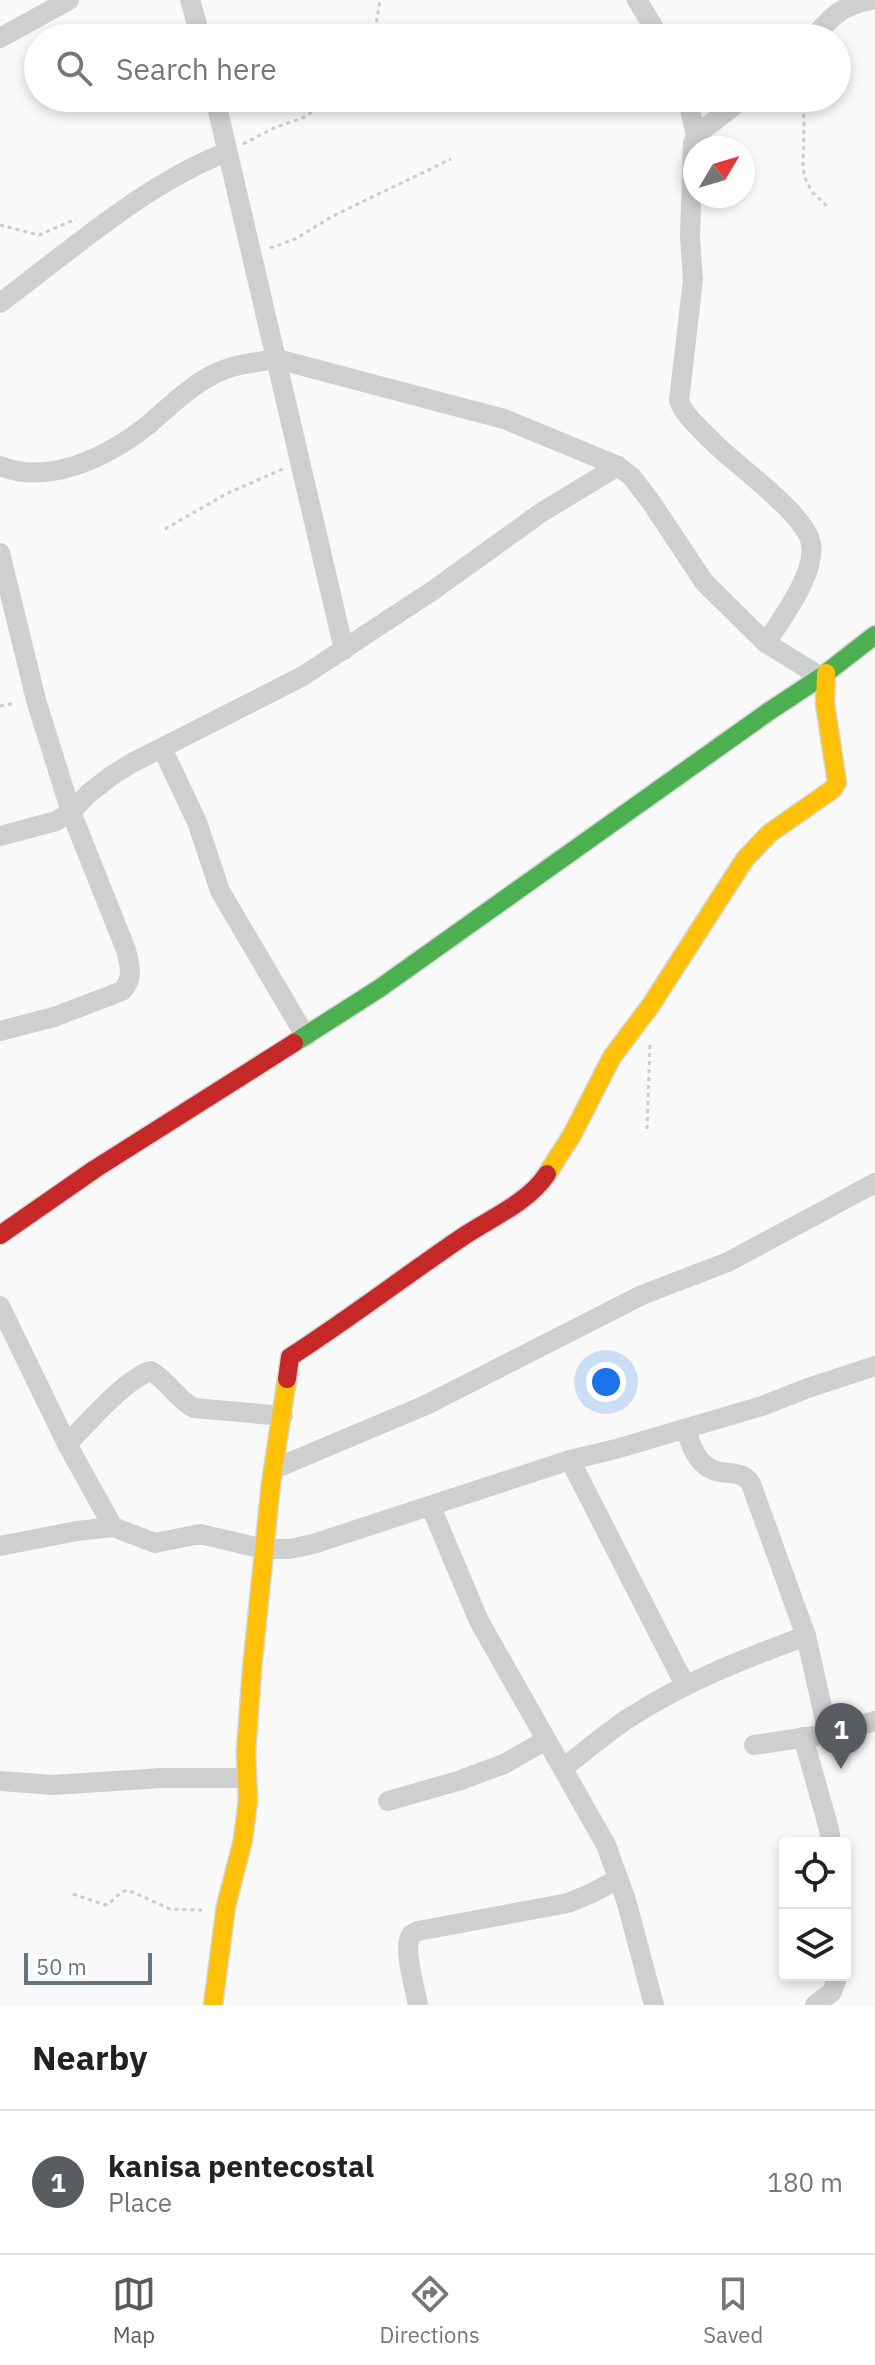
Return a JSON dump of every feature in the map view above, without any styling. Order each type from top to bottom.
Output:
[{"type":"street","points":[[25,24],[69,0]]},
{"type":"street","points":[[190,0],[197,24]]},
{"type":"street","points":[[637,0],[652,24]]},
{"type":"street","points":[[825,24],[846,7],[871,0]]},
{"type":"street","points":[[0,38],[24,25]]},
{"type":"street","points":[[218,112],[344,650]]},
{"type":"street","points":[[690,112],[696,135],[691,153],[690,187],[693,279],[679,401],[687,415],[729,459],[789,509],[811,544],[806,572],[793,601],[766,643]]},
{"type":"street","points":[[696,135],[726,112]]},
{"type":"street","points":[[0,303],[147,194],[182,172],[227,153]]},
{"type":"street","points":[[0,466],[16,472],[47,473],[113,449],[147,425],[180,395],[217,372],[242,364],[277,359],[504,419],[618,466],[632,477],[651,502],[704,582],[766,643],[824,675]]},
{"type":"street","points":[[0,836],[42,826],[71,812],[111,776],[303,676],[435,589],[542,512],[618,466]]},
{"type":"street","points":[[0,553],[36,700],[71,812],[126,950],[131,973],[129,984],[122,991],[77,1009],[0,1031]]},
{"type":"street","points":[[0,1235],[95,1169],[380,988],[824,675],[875,635]]},
{"type":"street","points":[[213,2005],[226,1906],[243,1840],[248,1800],[247,1742],[252,1669],[264,1549],[290,1357],[540,1185],[572,1135],[612,1057],[651,1005],[745,859],[770,833],[833,789],[837,782],[825,704],[824,675]]},
{"type":"street","points":[[162,748],[197,822],[220,891],[306,1037]]},
{"type":"street","points":[[274,1469],[426,1405],[642,1295],[728,1262],[873,1191]]},
{"type":"street","points":[[0,1306],[67,1444],[113,1527]]},
{"type":"street","points":[[67,1444],[110,1401],[144,1373],[151,1371],[183,1402],[194,1408],[283,1416]]},
{"type":"street","points":[[0,1546],[113,1527],[155,1543],[200,1534],[264,1549],[290,1549],[431,1507],[570,1460],[686,1429],[762,1406],[808,1388],[874,1371]]},
{"type":"street","points":[[686,1429],[689,1442],[709,1467],[716,1471],[739,1473],[751,1484],[806,1636],[828,1734]]},
{"type":"street","points":[[570,1460],[685,1685]]},
{"type":"street","points":[[431,1507],[479,1621],[606,1845],[626,1900],[654,2005]]},
{"type":"street","points":[[563,1768],[631,1717],[685,1685],[751,1655],[806,1636]]},
{"type":"street","points":[[754,1745],[828,1734],[875,1721]]},
{"type":"street","points":[[803,1737],[830,1837]]},
{"type":"street","points":[[388,1801],[504,1764],[546,1740]]},
{"type":"street","points":[[0,1781],[53,1785],[162,1778],[247,1778]]},
{"type":"street","points":[[418,2005],[409,1956],[412,1934],[568,1903],[618,1879]]},
{"type":"street","points":[[815,2005],[832,1992],[836,1981]]},
{"type":"path","points":[[376,24],[380,0]]},
{"type":"path","points":[[227,153],[312,112]]},
{"type":"path","points":[[803,112],[805,178],[812,192],[829,208]]},
{"type":"path","points":[[252,255],[295,239],[333,216],[451,159]]},
{"type":"path","points":[[0,225],[39,235],[78,218]]},
{"type":"path","points":[[165,529],[226,494],[299,462]]},
{"type":"path","points":[[647,1129],[650,1035]]},
{"type":"path","points":[[73,1894],[105,1905],[128,1890],[170,1909],[196,1911],[226,1906]]},
{"type":"traffic: fast","points":[[294,1043],[380,988],[821,677],[875,635]]},
{"type":"traffic: slow","points":[[547,1174],[572,1135],[612,1057],[651,1005],[745,859],[770,833],[833,789],[837,782],[825,704],[826,673]]},
{"type":"traffic: slow","points":[[213,2005],[226,1906],[243,1840],[248,1800],[246,1752],[252,1669],[271,1483],[287,1379]]},
{"type":"traffic: jam","points":[[0,1235],[95,1169],[294,1043]]},
{"type":"traffic: jam","points":[[287,1379],[290,1357],[464,1236],[520,1201],[547,1174]]},
{"type":"place","name":"kanisa pentecostal","points":[[841,1769]]}]
